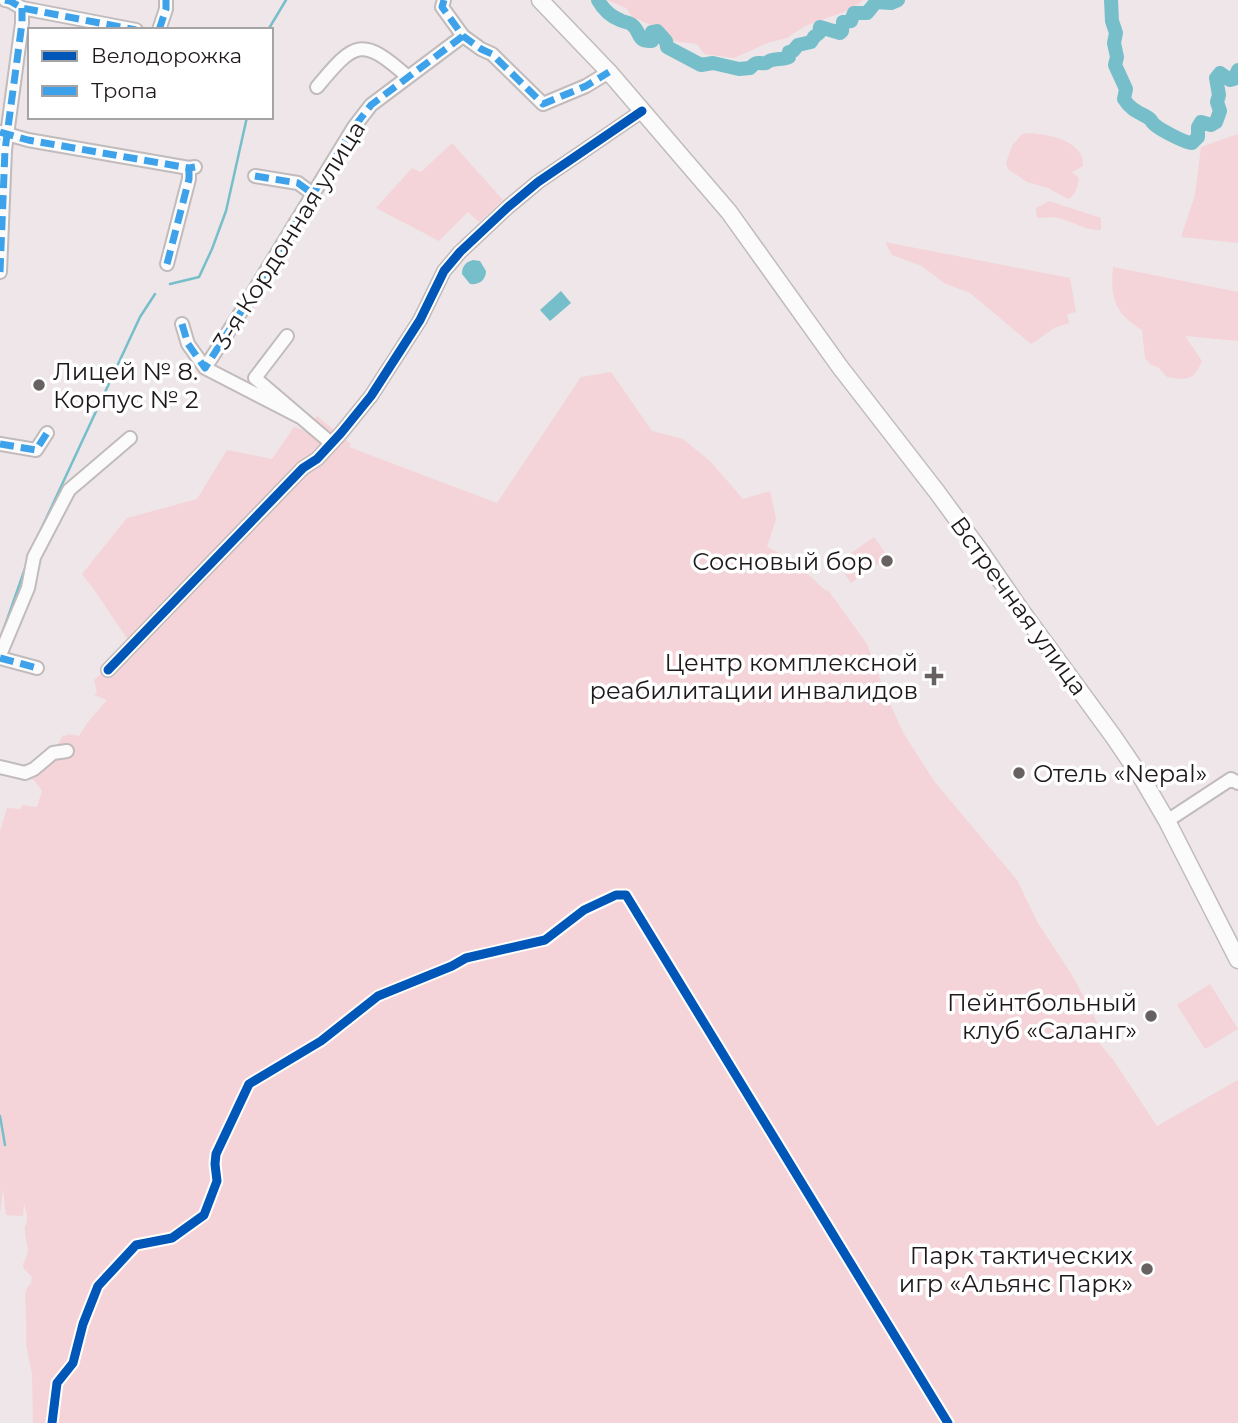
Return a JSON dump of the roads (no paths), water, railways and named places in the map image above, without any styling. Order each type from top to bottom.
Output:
[{"type":"main road","name":"Встречная улица","points":[[540,0],[609,72],[729,212],[833,357],[944,502],[1143,780],[1238,960]]},
{"type":"street","points":[[8,0],[22,8],[126,28]]},
{"type":"street","points":[[160,28],[166,0]]},
{"type":"street","points":[[444,0],[442,7],[463,36],[492,54],[543,104],[586,86],[609,72]]},
{"type":"street","points":[[0,272],[4,133],[22,23],[22,8]]},
{"type":"street","name":"3-я Кордонная улица","points":[[205,368],[354,127],[372,106],[463,36]]},
{"type":"street","points":[[317,87],[338,62],[356,50],[371,49],[408,77]]},
{"type":"street","points":[[108,670],[303,468],[317,459],[372,396],[420,320],[444,271],[460,252],[538,182],[642,111]]},
{"type":"street","points":[[4,133],[28,140],[192,168],[167,264]]},
{"type":"street","points":[[255,176],[298,183],[313,194]]},
{"type":"street","points":[[182,324],[188,344],[205,368],[300,417]]},
{"type":"street","points":[[287,337],[254,377],[331,443]]},
{"type":"street","points":[[0,444],[36,450],[47,433]]},
{"type":"street","points":[[37,667],[3,658],[29,588],[34,557],[69,490],[130,438]]},
{"type":"street","points":[[0,767],[25,773],[53,753],[67,751]]},
{"type":"street","points":[[1167,821],[1231,779],[1238,783]]},
{"type":"water","points":[[480,261],[486,274],[481,281],[470,284],[462,271],[466,263]]},
{"type":"water","points":[[561,291],[571,303],[550,321],[540,310]]},
{"type":"waterway","points":[[269,28],[286,0]]},
{"type":"waterway","points":[[598,0],[610,14],[630,23],[643,40],[652,41],[652,32],[657,31],[666,41],[667,47],[701,65],[713,63],[739,69],[789,57],[789,52],[798,45],[811,42],[819,33],[820,27],[840,33],[843,22],[851,21],[854,13],[867,13],[876,2],[891,3],[898,0]]},
{"type":"waterway","points":[[1111,0],[1112,21],[1116,33],[1115,65],[1126,89],[1124,99],[1167,133],[1192,143],[1198,137],[1201,122],[1211,125],[1216,122],[1220,111],[1216,78],[1220,73],[1230,80],[1234,79],[1238,70]]},
{"type":"waterway","points":[[170,284],[199,277],[212,249],[226,211],[247,119]]},
{"type":"waterway","points":[[31,551],[140,317],[155,294]]},
{"type":"waterway","points":[[1,637],[28,560]]},
{"type":"waterway","points":[[0,1116],[5,1145]]},
{"type":"place","name":"Лицей № 8. Корпус № 2","points":[[39,385]]},
{"type":"place","name":"Сосновый бор","points":[[887,561]]},
{"type":"place","name":"Центр комплексной реабилитации инвалидов","points":[[934,676]]},
{"type":"place","name":"Отель «Nepal»","points":[[1019,773]]},
{"type":"place","name":"Пейнтбольный клуб «Саланг»","points":[[1151,1016]]},
{"type":"place","name":"Парк тактических игр «Альянс Парк»","points":[[1147,1269]]}]
